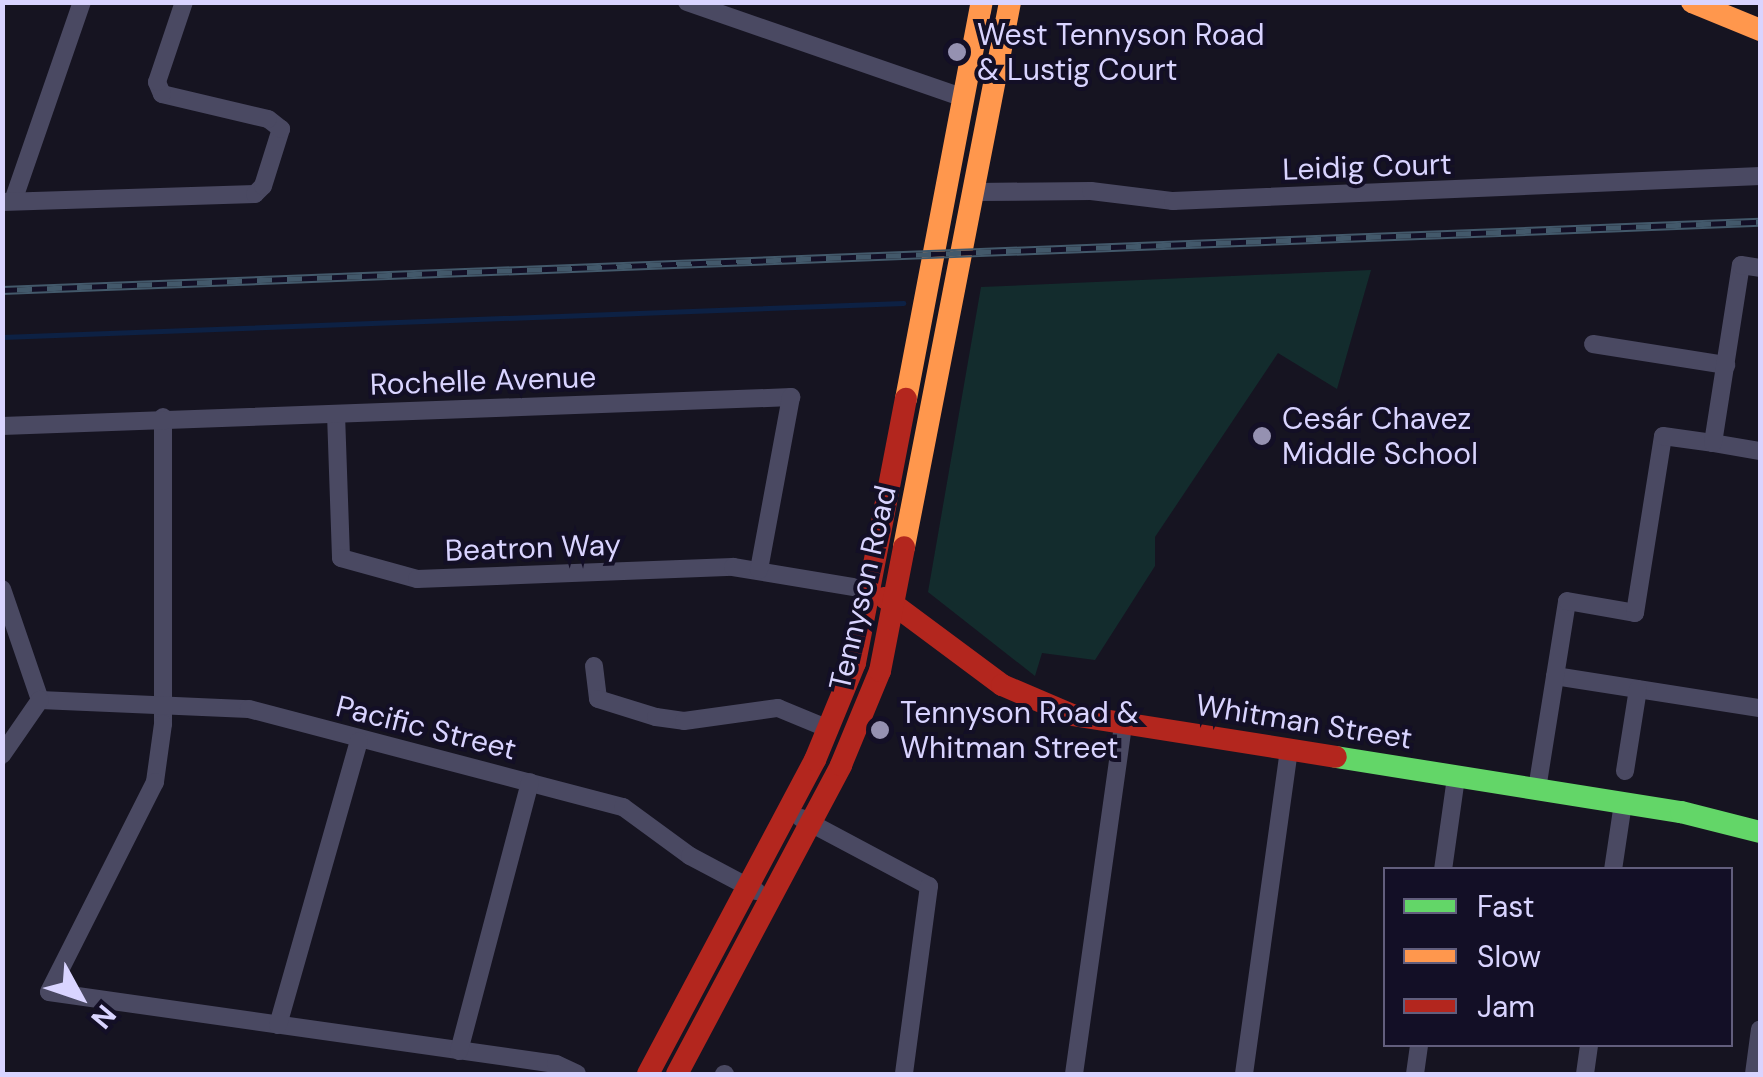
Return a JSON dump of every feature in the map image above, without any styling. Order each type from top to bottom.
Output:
[{"type":"main road","name":"Tennyson Road","points":[[648,1074],[830,729],[855,663],[982,2]]},
{"type":"main road","name":"Tennyson Road","points":[[677,1074],[810,823],[869,701],[896,604],[1010,2]]},
{"type":"main road","points":[[1692,2],[1760,30]]},
{"type":"main road","name":"Whitman Street","points":[[872,590],[1024,697],[1123,725],[1622,803],[1760,832]]},
{"type":"street","points":[[82,2],[8,202],[255,194],[281,128],[162,94],[156,82],[184,2]]},
{"type":"street","points":[[687,2],[964,98]]},
{"type":"street","name":"Leidig Court","points":[[975,192],[1090,191],[1173,201],[1760,176]]},
{"type":"street","points":[[1713,444],[1741,265],[1760,268]]},
{"type":"street","points":[[1593,344],[1726,365]]},
{"type":"street","name":"Rochelle Avenue","points":[[2,426],[163,417],[791,397],[760,570]]},
{"type":"street","name":"Beatron Way","points":[[336,414],[341,558],[441,580],[760,570],[872,590]]},
{"type":"street","points":[[163,417],[162,703],[155,782],[142,817],[48,992],[556,1064],[577,1074]]},
{"type":"street","points":[[1537,789],[1567,602],[1635,613],[1664,436],[1760,451]]},
{"type":"street","points":[[2,754],[40,700],[3,594]]},
{"type":"street","points":[[594,666],[598,699],[638,712],[684,721],[730,709],[778,708],[830,729]]},
{"type":"street","points":[[1555,676],[1760,708]]},
{"type":"street","points":[[1625,771],[1638,689]]},
{"type":"street","name":"Pacific Street","points":[[40,700],[249,709],[359,741],[530,782],[637,813],[690,856],[770,899]]},
{"type":"street","points":[[1074,1074],[1123,725]]},
{"type":"street","points":[[278,1025],[359,741]]},
{"type":"street","points":[[1244,1074],[1289,750]]},
{"type":"street","points":[[1443,867],[1456,777]]},
{"type":"street","points":[[459,1051],[530,782]]},
{"type":"street","points":[[1614,867],[1622,803]]},
{"type":"street","points":[[788,811],[929,886],[904,1074]]},
{"type":"street","points":[[1754,1074],[1760,1029]]},
{"type":"street","points":[[1415,1074],[1419,1047]]},
{"type":"street","points":[[1584,1074],[1588,1047]]},
{"type":"green space","points":[[1371,270],[1337,389],[1278,353],[1155,537],[1155,566],[1095,660],[1042,653],[1035,676],[928,592],[981,287]]},
{"type":"waterway","points":[[2,337],[903,303]]},
{"type":"railway","points":[[2,290],[1760,222]]},
{"type":"traffic: fast","points":[[1336,757],[1681,812],[1760,832]]},
{"type":"traffic: slow","points":[[906,399],[982,2]]},
{"type":"traffic: slow","points":[[904,547],[1010,2]]},
{"type":"traffic: slow","points":[[1692,2],[1760,30]]},
{"type":"traffic: jam","points":[[648,1074],[815,760],[855,663],[906,399]]},
{"type":"traffic: jam","points":[[677,1074],[841,765],[880,671],[904,547]]},
{"type":"traffic: jam","points":[[885,598],[1002,685],[1072,715],[1336,757]]},
{"type":"place","name":"West Tennyson Road & Lustig Court","points":[[957,52]]},
{"type":"place","name":"Cesár Chavez Middle School","points":[[1262,436]]},
{"type":"place","name":"Tennyson Road & Whitman Street","points":[[880,730]]}]
